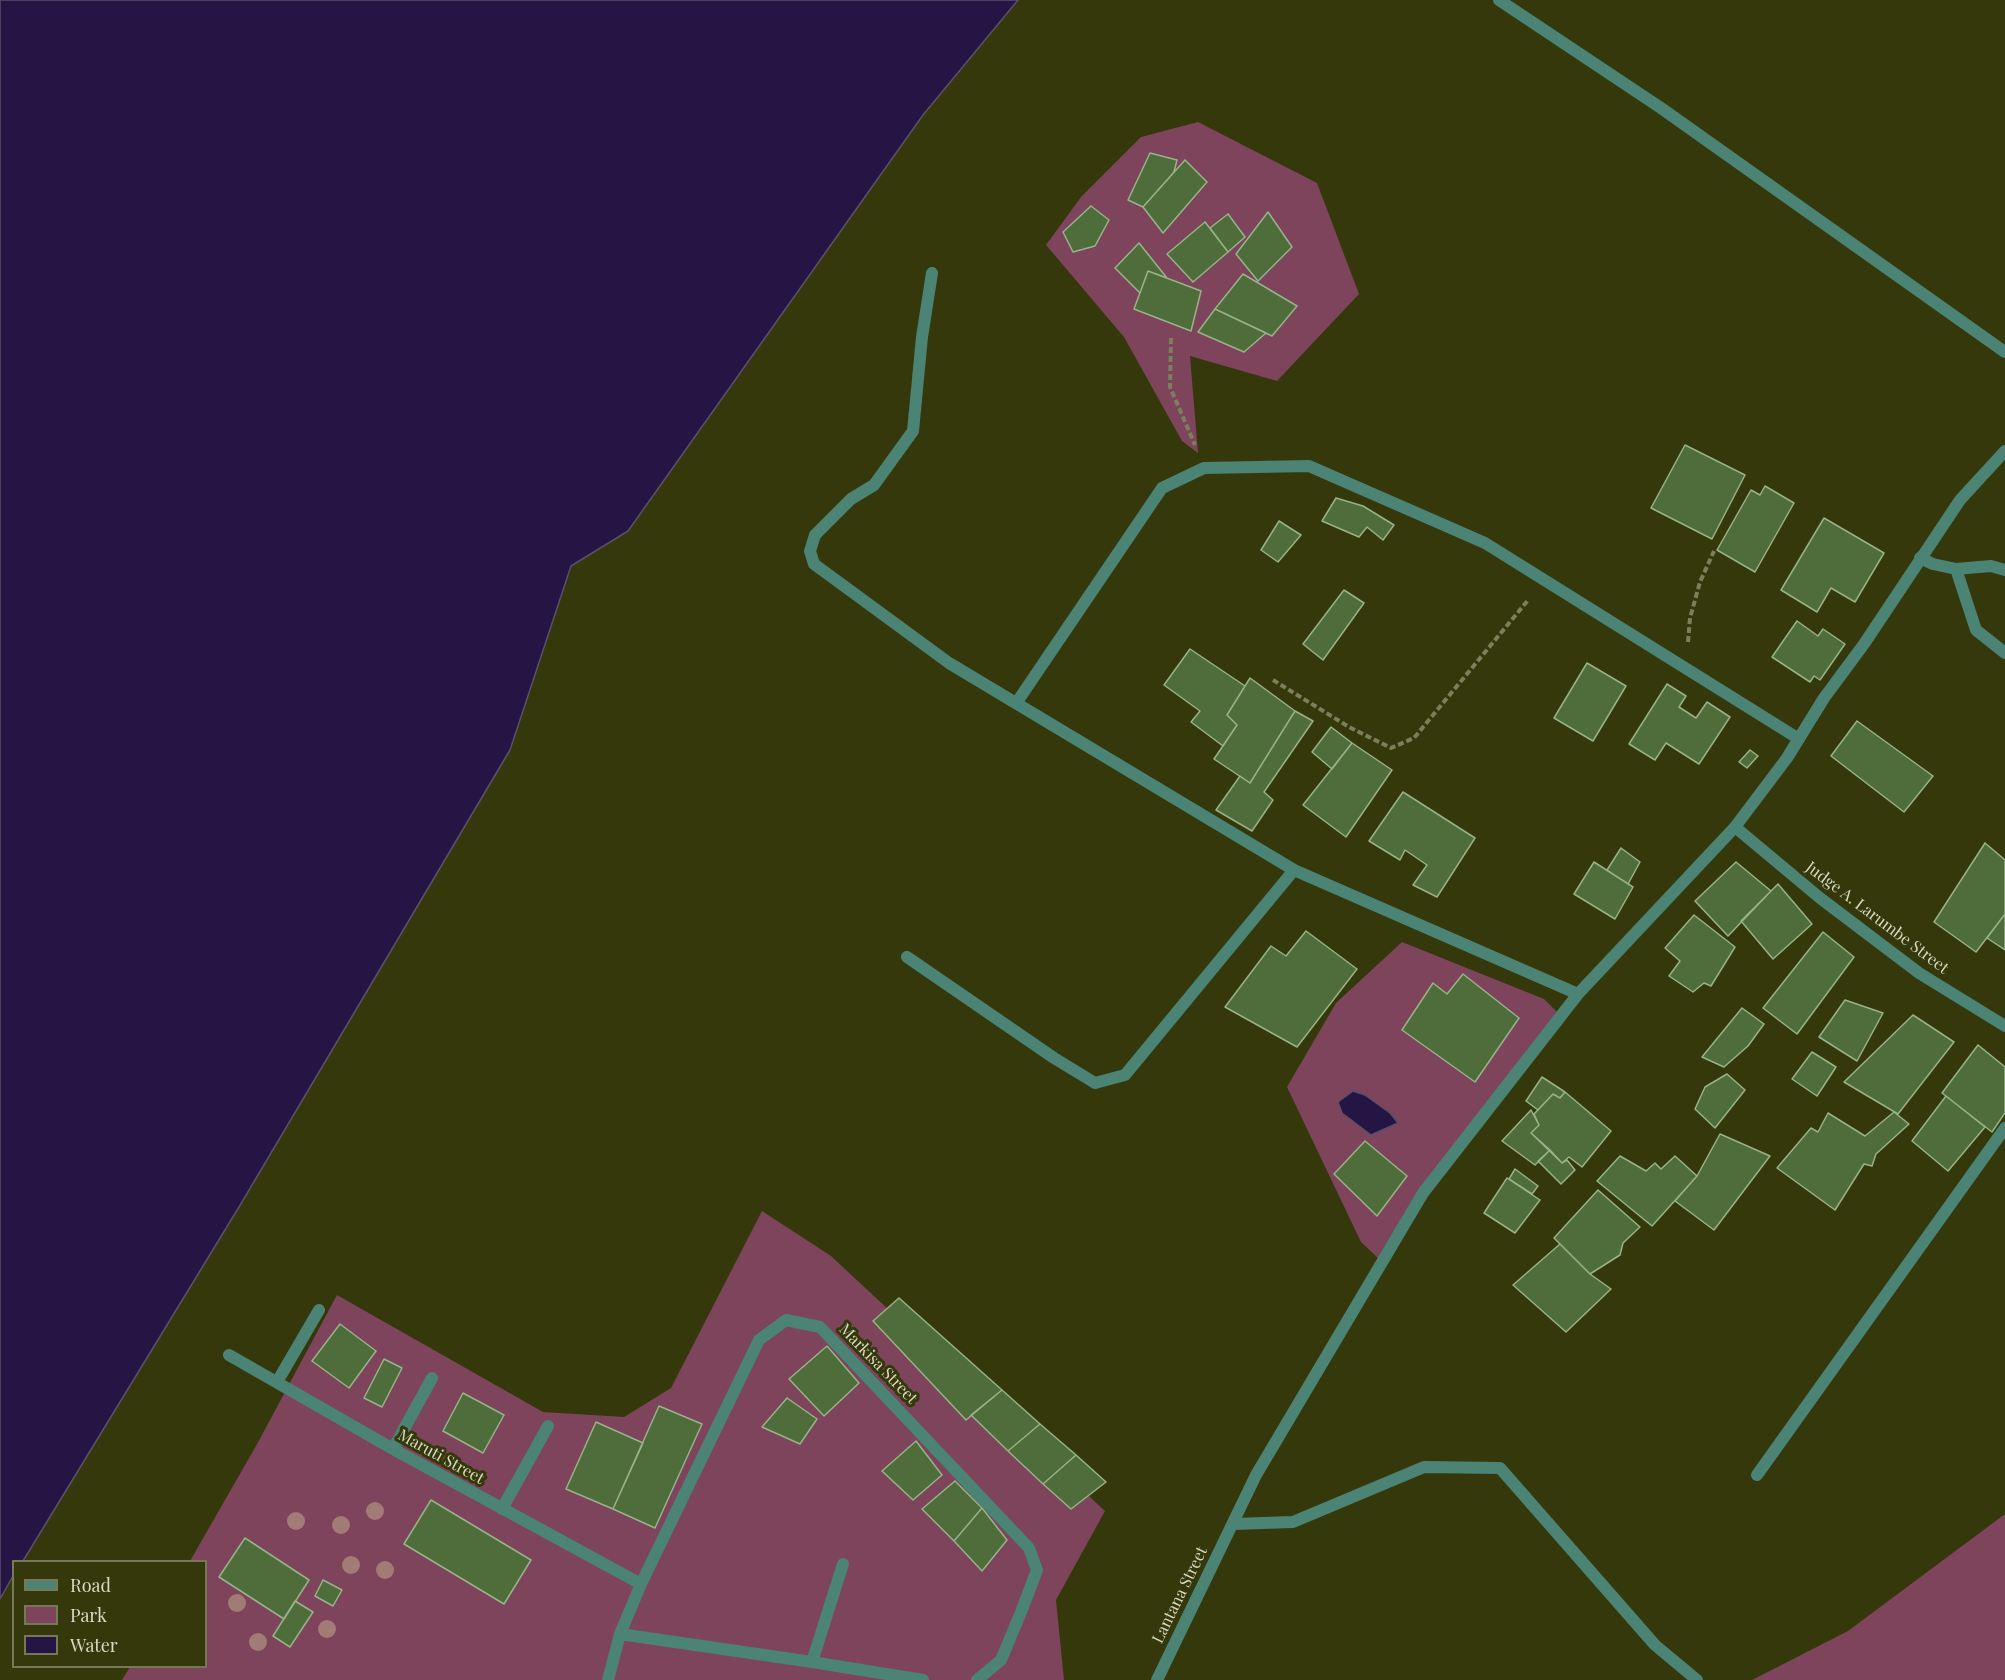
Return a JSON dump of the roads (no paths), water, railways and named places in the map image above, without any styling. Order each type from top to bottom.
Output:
[{"type":"street","points":[[1498,0],[1661,108],[2005,352]]},
{"type":"street","points":[[932,273],[922,337],[914,431],[874,485],[851,499],[816,535],[810,551],[814,564],[949,663],[1294,870],[1578,994]]},
{"type":"street","name":"Lantana Street","points":[[1157,1680],[1256,1475],[1424,1193],[1578,994],[1735,827],[1799,739],[1824,698],[1864,644],[1960,500],[2005,451]]},
{"type":"street","points":[[1017,702],[1162,488],[1204,468],[1309,466],[1485,543],[1799,739]]},
{"type":"street","points":[[1920,558],[1933,564],[1956,569],[1991,566],[2005,570]]},
{"type":"street","points":[[1956,569],[1976,630],[2005,653]]},
{"type":"street","name":"Judge A. Larumbe Street","points":[[1735,827],[1820,898],[1919,973],[2005,1026]]},
{"type":"street","points":[[907,957],[1054,1058],[1095,1083],[1125,1075],[1294,870]]},
{"type":"street","points":[[1757,1476],[2005,1128]]},
{"type":"street","points":[[277,1382],[320,1310]]},
{"type":"street","name":"Markisa Street","points":[[608,1680],[620,1634],[640,1584],[759,1340],[786,1320],[820,1327],[1029,1548],[1037,1570],[1021,1612],[1001,1660],[977,1680]]},
{"type":"street","name":"Maruti Street","points":[[229,1355],[393,1449],[640,1584]]},
{"type":"street","points":[[393,1449],[432,1378]]},
{"type":"street","points":[[502,1509],[548,1426]]},
{"type":"street","points":[[1233,1524],[1293,1522],[1424,1467],[1500,1468],[1655,1645],[1697,1680]]},
{"type":"street","points":[[812,1662],[843,1564]]},
{"type":"street","points":[[620,1634],[923,1680]]},
{"type":"water","points":[[0,0],[1018,0],[923,115],[628,531],[571,566],[510,750],[239,1207],[24,1560],[12,1560],[12,1578],[0,1599]]},
{"type":"water","points":[[1353,1091],[1365,1095],[1390,1113],[1398,1123],[1371,1135],[1342,1113],[1338,1102]]}]
